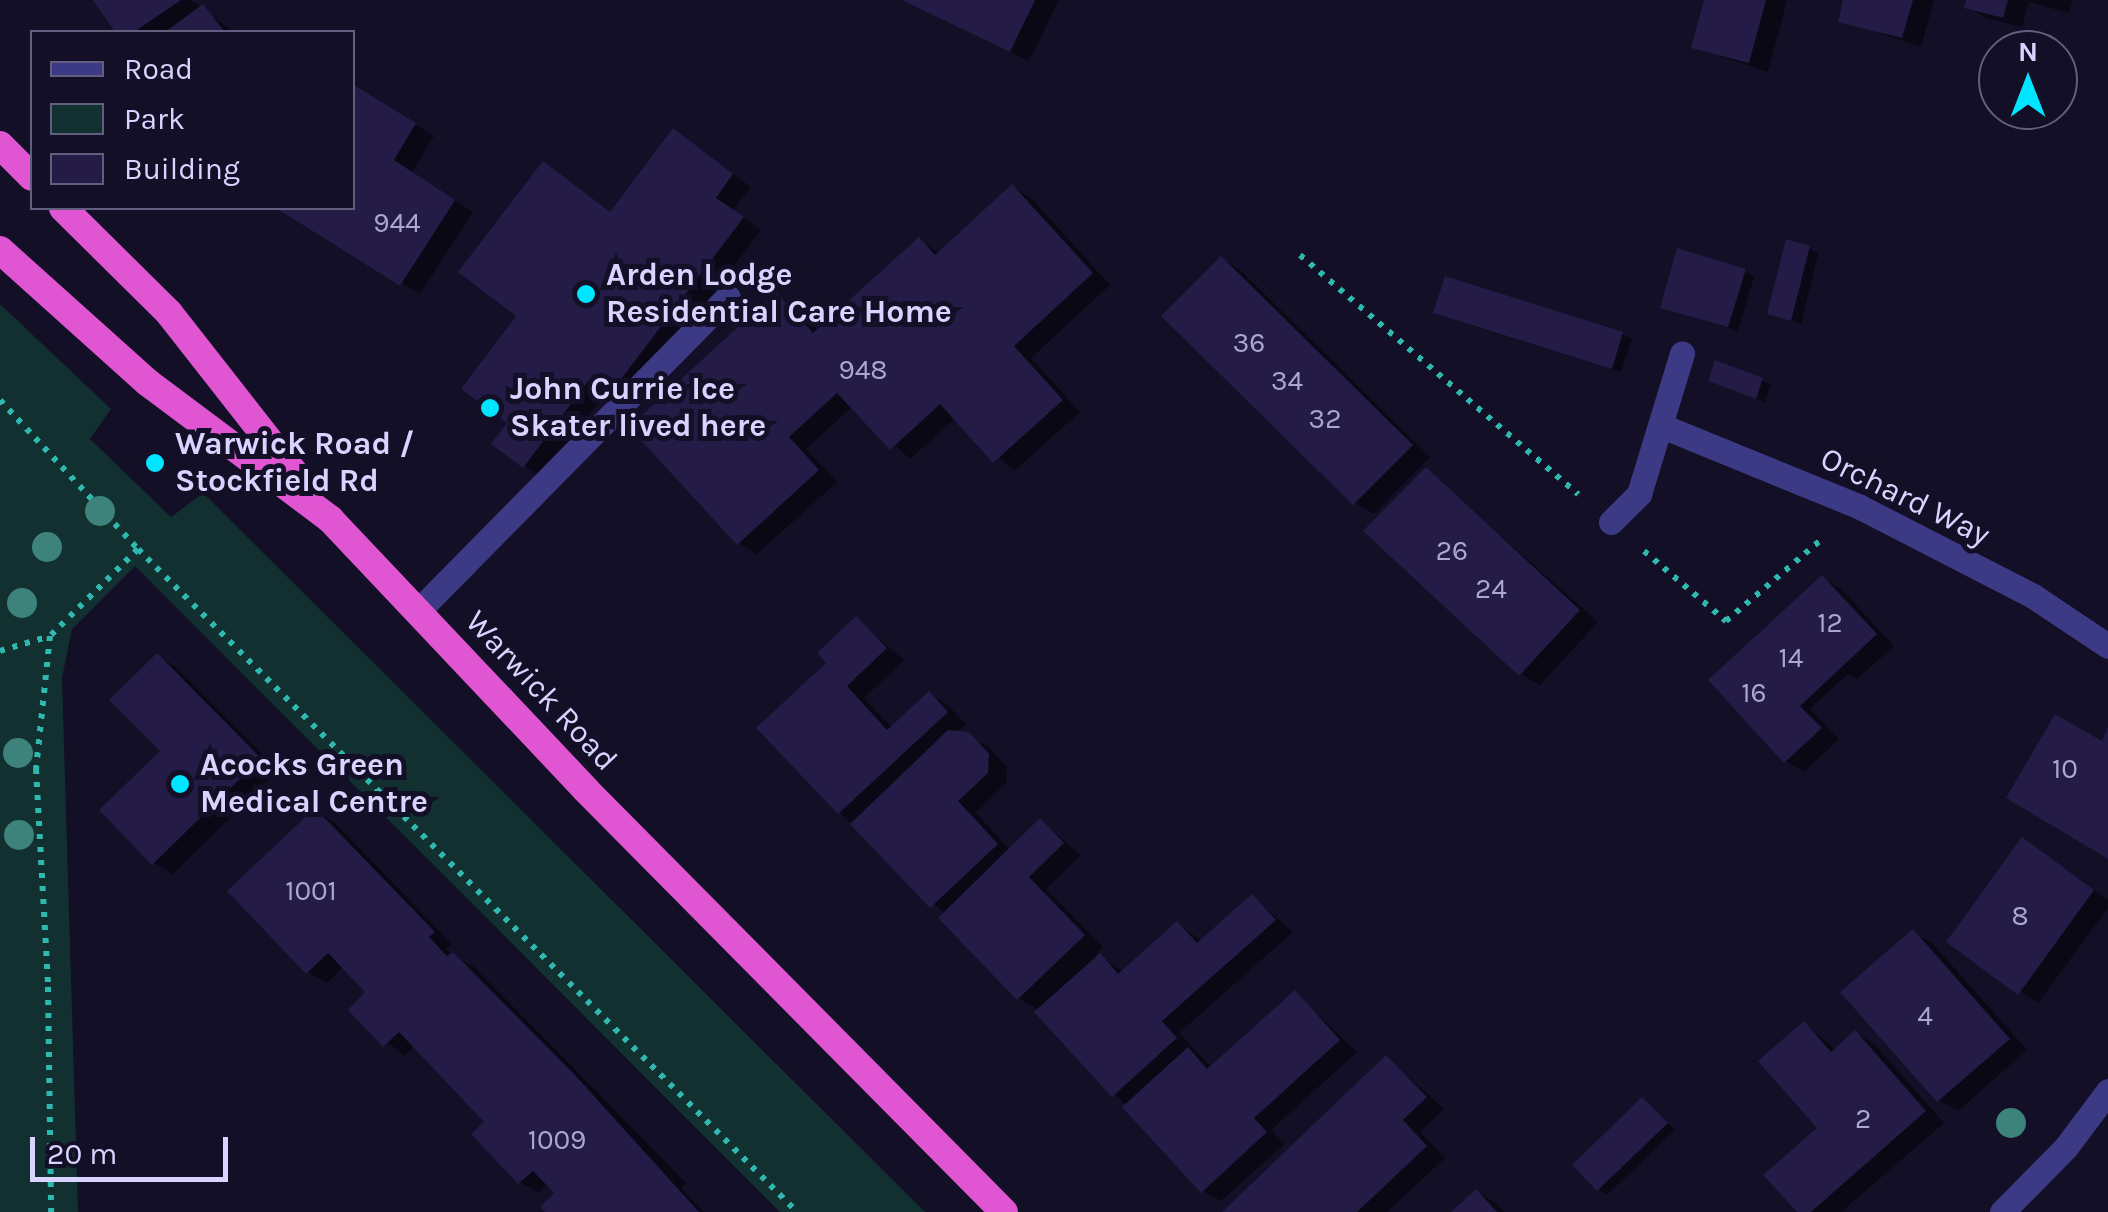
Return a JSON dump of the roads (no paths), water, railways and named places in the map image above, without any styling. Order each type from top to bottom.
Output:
[{"type":"highway","points":[[0,145],[30,175]]},
{"type":"highway","points":[[65,210],[168,313],[330,518]]},
{"type":"highway","name":"Warwick Road","points":[[0,250],[147,382],[330,518],[1004,1212]]},
{"type":"street","points":[[418,611],[728,296]]},
{"type":"street","points":[[1611,522],[1639,494],[1682,352]]},
{"type":"street","name":"Orchard Way","points":[[1662,426],[1860,506],[2032,596],[2108,646]]},
{"type":"street","points":[[2002,1212],[2066,1148],[2108,1091]]},
{"type":"place","name":"Arden Lodge Residential Care Home","points":[[586,294]]},
{"type":"place","name":"John Currie Ice Skater lived here","points":[[490,408]]},
{"type":"place","name":"Warwick Road / Stockfield Rd","points":[[155,463]]},
{"type":"place","name":"Acocks Green Medical Centre","points":[[180,784]]}]
